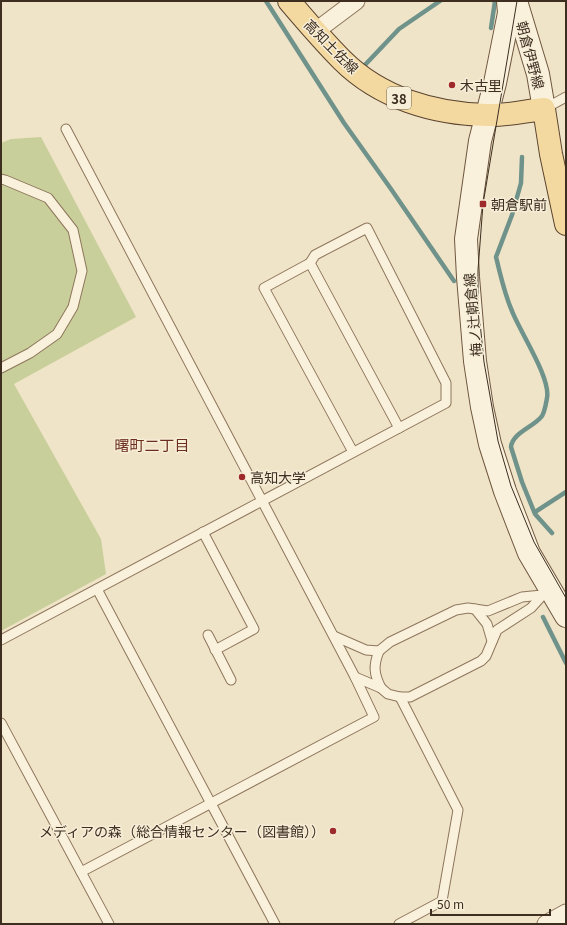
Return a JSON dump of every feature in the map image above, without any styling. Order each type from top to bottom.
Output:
[{"type":"main road","name":"高知土佐線","points":[[289,1],[343,61],[368,81],[397,98],[431,109],[487,115],[544,109]]},
{"type":"main road","name":"梅ノ辻朝倉線","points":[[508,1],[509,13],[480,141],[466,239],[468,277],[478,376],[488,436],[505,491],[529,553],[557,600]]},
{"type":"main road","name":"朝倉伊野線","points":[[516,1],[538,74],[544,109]]},
{"type":"main road","points":[[544,109],[551,154],[566,224]]},
{"type":"street","points":[[316,31],[356,1]]},
{"type":"street","points":[[546,924],[566,913]]},
{"type":"lane","points":[[544,109],[566,97]]},
{"type":"lane","points":[[66,128],[356,677],[374,717],[81,872]]},
{"type":"lane","points":[[1,180],[5,180],[48,198],[73,230],[82,271],[73,307],[57,334],[30,353],[1,368]]},
{"type":"lane","points":[[1,640],[446,403],[446,383],[367,228],[315,255],[310,263],[264,288],[353,452]]},
{"type":"lane","points":[[310,263],[399,428]]},
{"type":"lane","points":[[203,532],[254,629],[215,650]]},
{"type":"lane","points":[[97,589],[275,924]]},
{"type":"lane","points":[[381,688],[376,677],[374,662],[379,651],[390,642],[456,610],[468,608],[488,611],[522,597],[557,600]]},
{"type":"lane","points":[[356,677],[381,688],[388,694],[400,697],[410,697],[481,661],[486,656],[497,630],[531,608],[557,600]]},
{"type":"lane","points":[[475,609],[487,624],[492,641]]},
{"type":"lane","points":[[208,635],[231,680]]},
{"type":"lane","points":[[334,636],[366,650],[379,651]]},
{"type":"lane","points":[[398,924],[442,901],[458,810],[400,697]]},
{"type":"lane","points":[[1,723],[109,924]]},
{"type":"green space","points":[[41,137],[136,317],[14,384],[101,539],[106,574],[1,631],[1,143],[11,139]]},
{"type":"waterway","points":[[266,1],[344,123],[454,281]]},
{"type":"waterway","points":[[363,67],[399,29],[440,1]]},
{"type":"waterway","points":[[491,28],[495,1]]},
{"type":"waterway","points":[[522,157],[521,183],[512,215],[496,257],[503,286],[510,305],[540,367],[547,389],[547,398],[542,416],[519,434],[512,442],[511,447],[522,482],[535,514],[552,533]]},
{"type":"waterway","points":[[535,512],[566,492]]},
{"type":"waterway","points":[[543,617],[566,663]]},
{"type":"tram line","points":[[517,1],[483,204],[478,270],[478,303],[484,362],[498,441],[511,486],[534,542],[566,598]]},
{"type":"place","name":"木古里","points":[[452,85]]},
{"type":"place","name":"朝倉駅前","points":[[483,204]]},
{"type":"place","name":"高知大学","points":[[242,477]]},
{"type":"place","name":"メディアの森（総合情報センター（図書館））","points":[[333,831]]},
{"type":"district","name":"曙町二丁目","points":[[152,444]]}]
